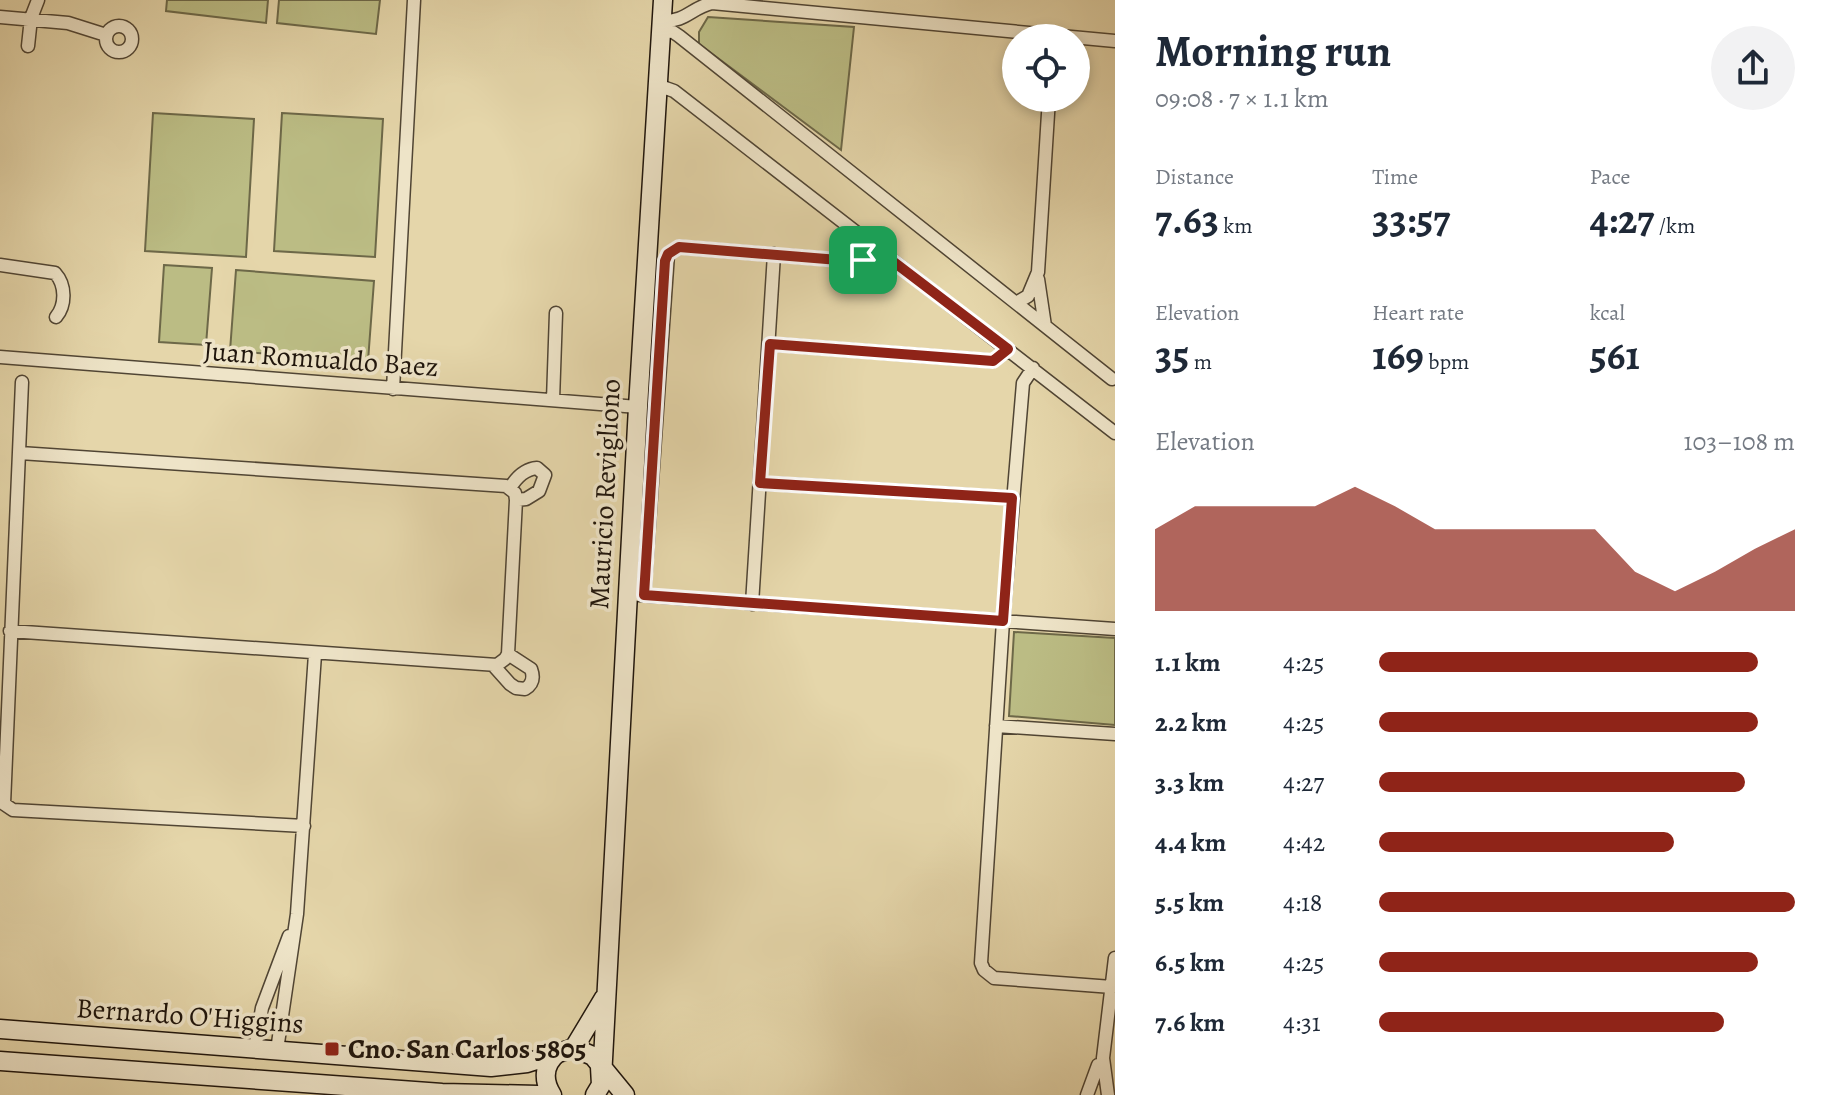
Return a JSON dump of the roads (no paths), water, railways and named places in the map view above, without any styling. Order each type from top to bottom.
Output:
[{"type":"main road","name":"Mauricio Revigliono","points":[[599,1075],[608,992],[636,594],[638,407],[663,0]]},
{"type":"main road","name":"Mauricio Revigliono","points":[[570,1049],[608,992]]},
{"type":"main road","name":"Bernardo O'Higgins","points":[[0,1029],[491,1067],[527,1063],[570,1049]]},
{"type":"main road","points":[[552,1095],[545,1081],[547,1067],[554,1056],[570,1049],[587,1052],[599,1075],[625,1095]]},
{"type":"main road","name":"Bernardo O'Higgins","points":[[0,1061],[378,1091],[538,1095]]},
{"type":"street","points":[[28,46],[31,18],[38,0]]},
{"type":"street","points":[[393,389],[414,0]]},
{"type":"street","points":[[662,26],[712,3],[1002,32]]},
{"type":"street","points":[[0,17],[68,23],[106,35]]},
{"type":"street","points":[[683,40],[685,18]]},
{"type":"street","points":[[662,26],[1112,379]]},
{"type":"street","points":[[1090,39],[1115,41]]},
{"type":"street","points":[[657,85],[674,91],[1115,433]]},
{"type":"street","points":[[1045,326],[1038,272],[1048,112]]},
{"type":"street","points":[[886,256],[851,261],[679,247],[668,254],[636,594],[1115,629]]},
{"type":"street","points":[[752,604],[774,254]]},
{"type":"street","points":[[0,265],[55,273],[62,284],[63,304],[56,317]]},
{"type":"street","points":[[1016,303],[1028,296],[1038,272]]},
{"type":"street","points":[[553,400],[556,313]]},
{"type":"street","points":[[770,344],[993,361],[1008,349]]},
{"type":"street","name":"Juan Romualdo Baez","points":[[0,357],[638,407]]},
{"type":"street","points":[[1033,368],[1023,383],[1012,498],[981,955],[984,970],[994,978],[1112,987]]},
{"type":"street","points":[[22,382],[2,798],[8,808],[304,826]]},
{"type":"street","points":[[10,631],[493,665],[502,663],[508,654],[513,494],[20,453]]},
{"type":"street","points":[[760,483],[1012,498]]},
{"type":"street","points":[[277,1050],[297,914],[315,654]]},
{"type":"street","points":[[493,665],[516,688],[529,686],[531,669],[508,654]]},
{"type":"street","points":[[996,726],[1115,734]]},
{"type":"street","points":[[255,1049],[262,1008],[297,914]]},
{"type":"street","points":[[1089,1092],[1105,1030],[1115,958]]},
{"type":"street","points":[[1105,1030],[1103,1069],[1107,1092]]},
{"type":"street","points":[[1089,1092],[1096,1086],[1107,1092]]},
{"type":"place","name":"Cno. San Carlos 5805","points":[[332,1049]]}]
